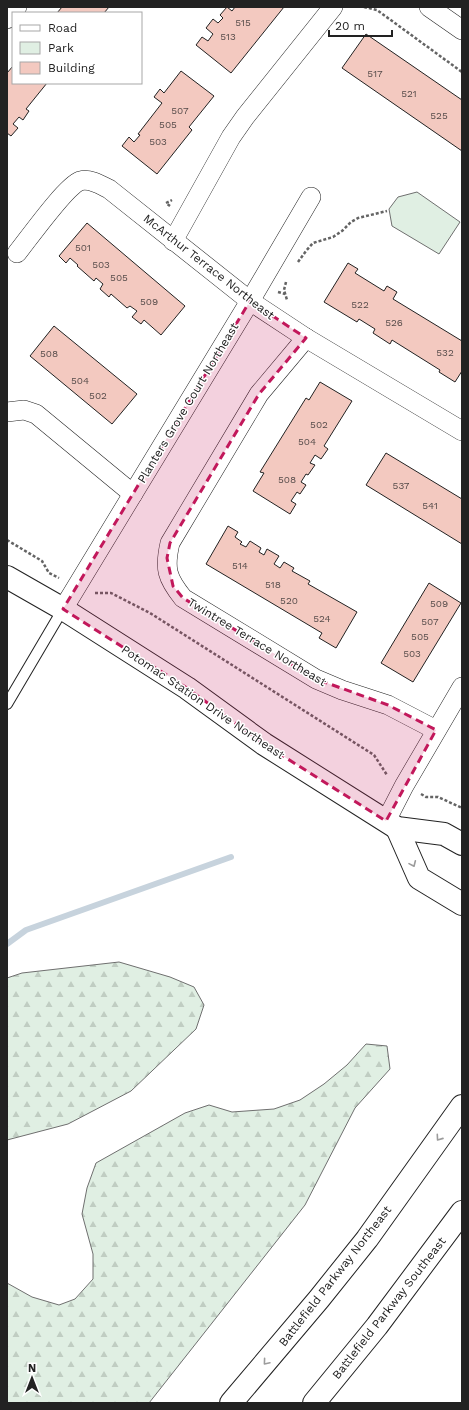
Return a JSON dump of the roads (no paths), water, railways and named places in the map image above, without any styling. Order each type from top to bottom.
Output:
[{"type":"street","points":[[173,241],[231,137],[245,117],[333,7]]},
{"type":"street","points":[[429,7],[462,30]]},
{"type":"street","name":"McArthur Terrace Northeast","points":[[17,253],[68,188],[80,181],[94,181],[109,189],[250,302],[306,338],[462,431]]},
{"type":"street","name":"Planters Grove Court Northeast","points":[[63,608],[250,302],[311,197]]},
{"type":"street","name":"Twintree Terrace Northeast","points":[[306,338],[259,394],[170,543],[167,558],[168,572],[173,586],[183,598],[316,679],[342,690],[388,705],[436,730]]},
{"type":"street","points":[[7,412],[24,410],[36,414],[133,494]]},
{"type":"street","name":"Potomac Station Drive Northeast","points":[[7,577],[63,608],[187,688],[264,744],[392,824],[444,834],[462,844]]},
{"type":"street","points":[[462,687],[404,786],[392,824],[419,878],[462,904]]},
{"type":"street","name":"Battlefield Parkway Northeast","points":[[231,1403],[368,1239],[462,1106]]},
{"type":"street","name":"Battlefield Parkway Southeast","points":[[314,1403],[377,1326],[462,1212]]},
{"type":"lane","points":[[7,704],[63,608]]},
{"type":"waterway","points":[[7,944],[26,930],[231,857]]}]
